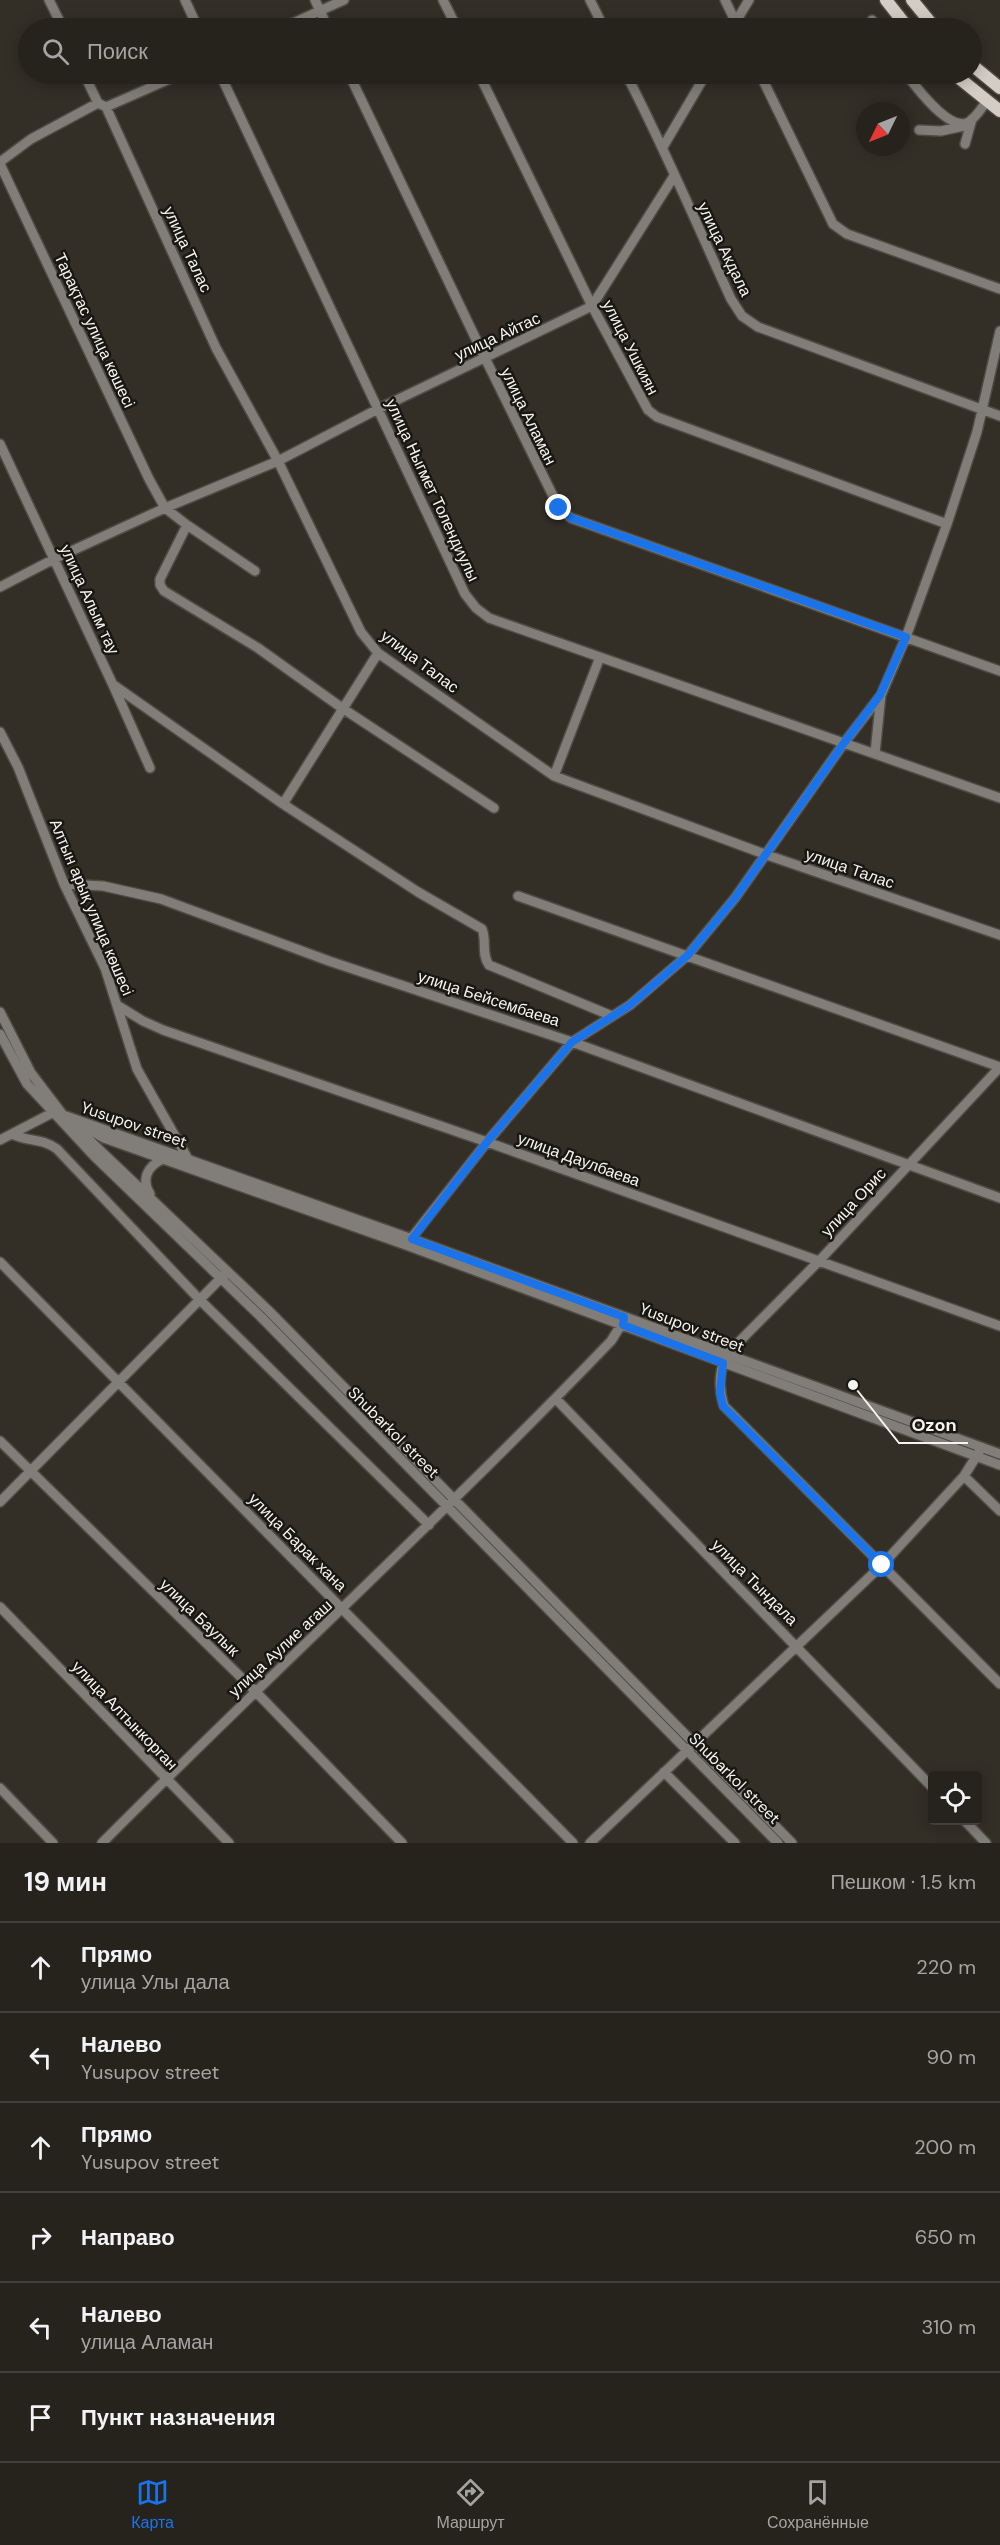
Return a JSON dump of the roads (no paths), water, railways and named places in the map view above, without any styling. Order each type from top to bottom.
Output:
[{"type":"main road","points":[[886,0],[900,18]]},
{"type":"main road","points":[[912,0],[927,18]]},
{"type":"main road","points":[[982,73],[1000,88]]},
{"type":"main road","points":[[965,84],[1000,111]]},
{"type":"street","points":[[49,0],[58,18]]},
{"type":"street","points":[[185,0],[193,18]]},
{"type":"street","points":[[315,0],[323,18]]},
{"type":"street","points":[[304,18],[344,0]]},
{"type":"street","points":[[443,0],[452,18]]},
{"type":"street","points":[[590,0],[599,18]]},
{"type":"street","points":[[725,0],[732,18]]},
{"type":"street","points":[[740,18],[749,0]]},
{"type":"street","name":"улица Талас","points":[[90,84],[102,105],[216,348],[278,461],[361,632],[378,653],[554,776],[767,855],[1000,935]]},
{"type":"street","points":[[0,163],[31,139],[102,105],[156,84]]},
{"type":"street","name":"улица Ныгмет Толендиулы","points":[[225,84],[465,594],[476,608],[489,618],[1000,798]]},
{"type":"street","name":"улица Аламан","points":[[355,84],[484,358],[559,508],[571,518],[1000,671]]},
{"type":"street","name":"улица Ушкиян","points":[[484,84],[592,306],[641,401],[648,410],[657,417],[948,524]]},
{"type":"street","name":"улица Акдала","points":[[632,84],[663,147],[674,176],[731,299],[742,316],[758,327],[1000,416]]},
{"type":"street","points":[[663,147],[700,84]]},
{"type":"street","points":[[765,84],[833,224],[847,234],[1000,289]]},
{"type":"street","points":[[915,84],[932,104],[956,123],[969,121]]},
{"type":"street","points":[[919,130],[941,131],[962,127],[986,102]]},
{"type":"street","points":[[966,144],[969,121]]},
{"type":"street","name":"Тарақтас улица көшесі","points":[[0,163],[165,508]]},
{"type":"street","points":[[592,306],[674,176]]},
{"type":"street","name":"улица Айтас","points":[[0,587],[54,559],[165,508],[278,461],[378,409],[592,306]]},
{"type":"street","points":[[409,1242],[487,1142],[572,1042],[630,1005],[688,955],[767,855],[880,695],[906,637],[948,524],[983,410],[1000,331]]},
{"type":"street","name":"улица Алым тау","points":[[0,444],[150,768]]},
{"type":"street","points":[[165,508],[255,571]]},
{"type":"street","points":[[187,525],[160,579],[160,585],[164,591],[258,648],[342,708],[494,808]]},
{"type":"street","points":[[283,804],[378,653]]},
{"type":"street","points":[[554,776],[600,657]]},
{"type":"street","points":[[113,685],[283,804],[418,892],[482,929],[484,959],[489,966],[612,1016]]},
{"type":"street","points":[[875,753],[880,695]]},
{"type":"street","name":"Алтын арық улица көшесі","points":[[0,732],[18,767],[64,884],[105,968],[137,1068],[188,1158]]},
{"type":"street","name":"улица Бейсембаева","points":[[64,884],[103,886],[161,899],[329,961],[572,1042],[1000,1198]]},
{"type":"street","points":[[518,897],[688,955],[1000,1067]]},
{"type":"street","name":"улица Даулбаева","points":[[117,1005],[142,1021],[164,1030],[487,1142],[1000,1326]]},
{"type":"street","name":"Shubarkol street","points":[[0,1012],[30,1072],[63,1115],[156,1204],[447,1507],[778,1843]]},
{"type":"street","name":"Shubarkol street","points":[[0,1034],[27,1084],[94,1156],[224,1275],[268,1310],[792,1843]]},
{"type":"street","name":"улица Орис","points":[[724,1359],[1000,1067]]},
{"type":"street","points":[[0,1140],[52,1113],[63,1115]]},
{"type":"street","name":"Yusupov street","points":[[63,1115],[188,1158],[1000,1465]]},
{"type":"street","name":"Yusupov street","points":[[63,1115],[104,1138],[409,1242]]},
{"type":"street","points":[[12,1134],[24,1139],[48,1142],[57,1149],[200,1300],[429,1525]]},
{"type":"street","points":[[156,1204],[147,1191],[145,1176],[153,1165],[163,1159]]},
{"type":"street","name":"улица Барак хана","points":[[0,1262],[573,1843]]},
{"type":"street","points":[[0,1502],[224,1275]]},
{"type":"street","name":"улица Аулие агаш","points":[[102,1843],[255,1691],[455,1500],[555,1399],[623,1321]]},
{"type":"street","points":[[724,1359],[720,1393],[723,1406],[1000,1684]]},
{"type":"street","name":"Yusupov street","points":[[724,1359],[1000,1454]]},
{"type":"street","name":"улица Тындала","points":[[555,1399],[928,1782]]},
{"type":"street","name":"улица Баулык","points":[[0,1441],[255,1691],[402,1843]]},
{"type":"street","points":[[590,1843],[882,1565],[964,1476],[981,1447]]},
{"type":"street","points":[[964,1476],[1000,1511]]},
{"type":"street","name":"улица Алтынкорган","points":[[0,1607],[229,1843]]},
{"type":"street","points":[[664,1772],[735,1843]]},
{"type":"street","points":[[0,1788],[53,1843]]},
{"type":"street","points":[[968,1825],[986,1843]]},
{"type":"place","name":"Ozon","points":[[853,1385]]}]
